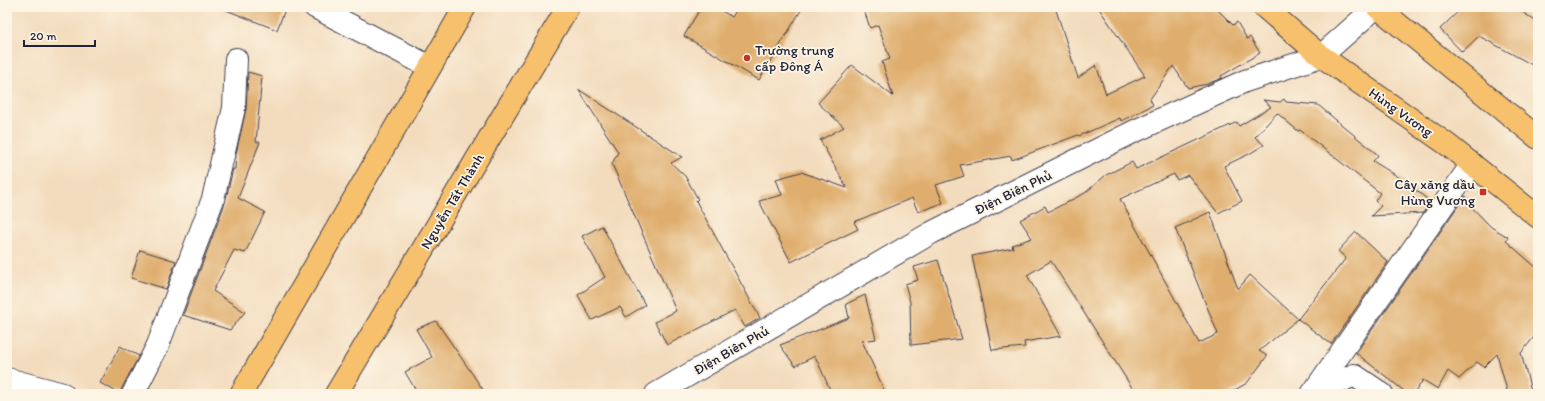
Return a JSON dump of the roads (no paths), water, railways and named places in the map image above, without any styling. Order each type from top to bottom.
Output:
[{"type":"main road","points":[[241,394],[465,7]]},
{"type":"main road","name":"Nguyễn Tất Thành","points":[[336,394],[568,7]]},
{"type":"main road","name":"Hùng Vương","points":[[1264,7],[1321,56],[1448,145],[1538,217]]},
{"type":"main road","points":[[1376,7],[1538,138]]},
{"type":"street","points":[[315,7],[430,67]]},
{"type":"street","name":"Điện Biên Phủ","points":[[656,394],[930,233],[1133,132],[1238,84],[1321,56],[1376,7]]},
{"type":"street","points":[[133,394],[158,345],[213,199],[234,108],[236,59]]},
{"type":"street","points":[[1312,394],[1472,164]]},
{"type":"street","points":[[1312,394],[1354,374],[1382,394]]},
{"type":"street","points":[[7,379],[63,394]]},
{"type":"place","name":"Trường trung cấp Đông Á","points":[[747,58]]},
{"type":"place","name":"Cây xăng dầu Hùng Vương","points":[[1483,192]]}]
